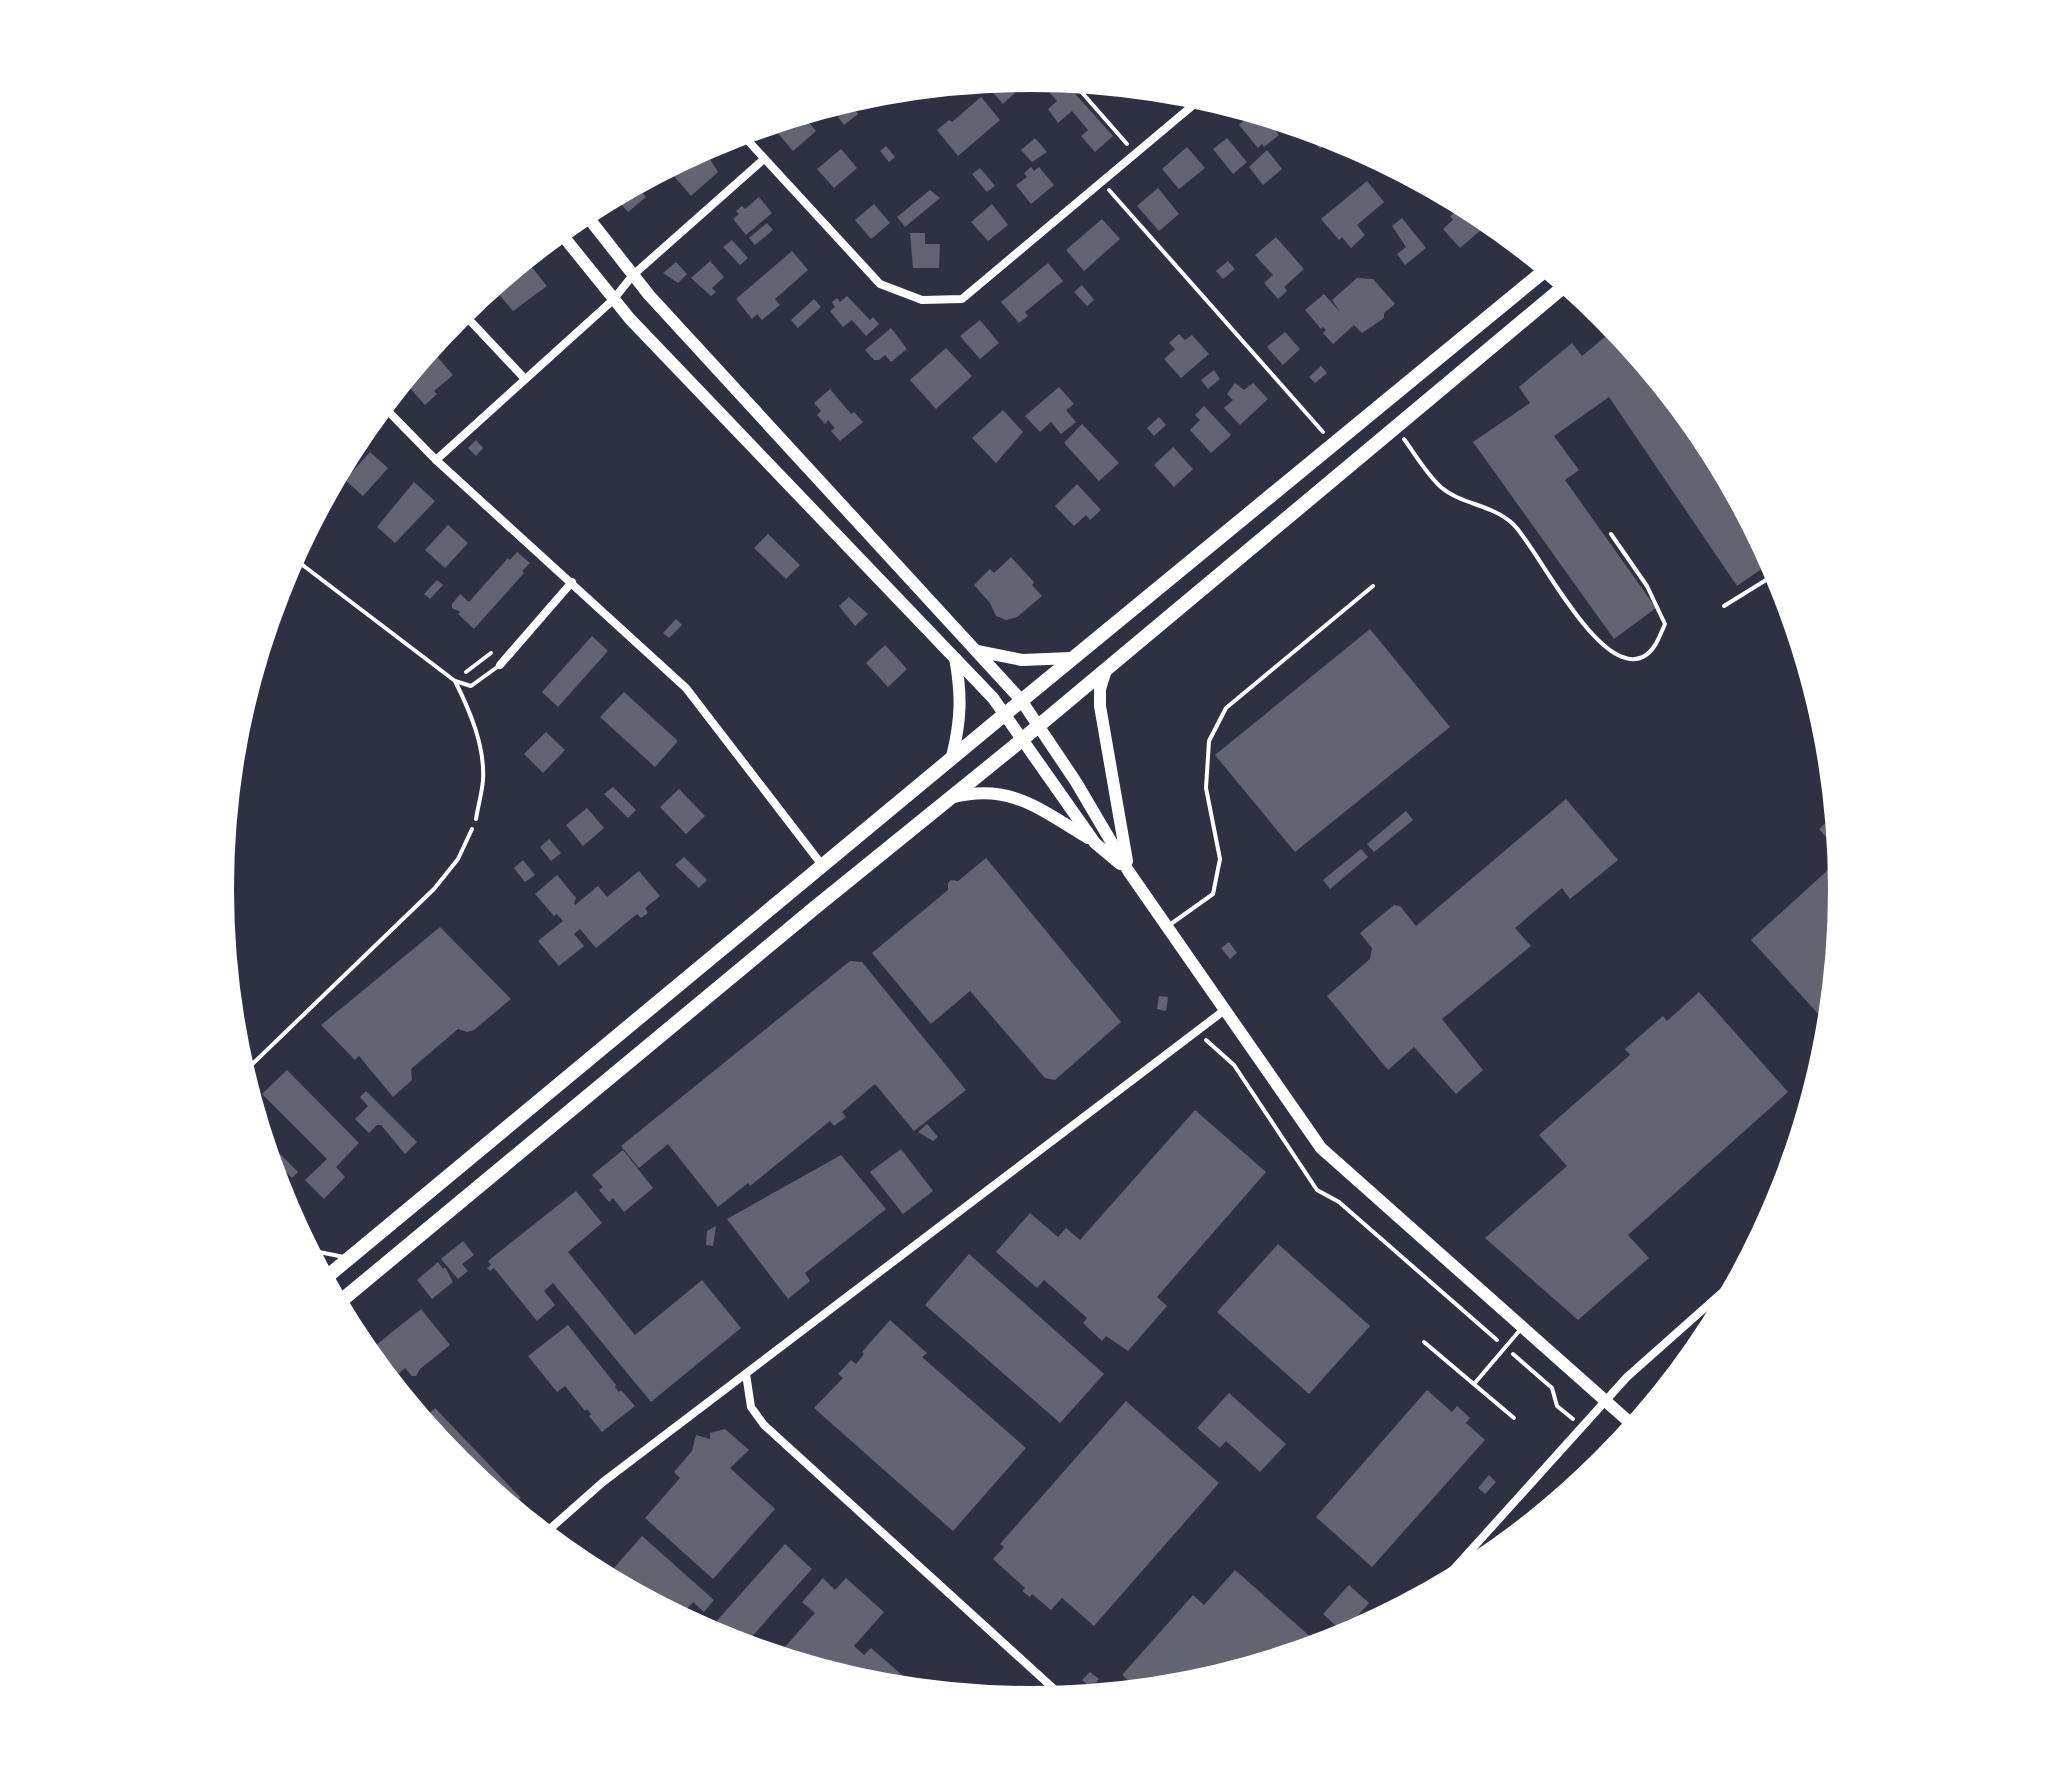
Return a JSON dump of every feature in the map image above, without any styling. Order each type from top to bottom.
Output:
[{"type":"main road","points":[[592,222],[633,275],[1021,700],[1129,872],[1321,1148],[1627,1421]]},
{"type":"main road","points":[[566,240],[613,300],[1005,713],[1095,843]]},
{"type":"main road","points":[[332,1273],[1071,658],[1541,274]]},
{"type":"main road","points":[[345,1297],[1023,739],[1560,290]]},
{"type":"main road","points":[[977,651],[1022,660],[1071,658]]},
{"type":"main road","points":[[952,757],[961,715],[961,690],[955,658]]},
{"type":"main road","points":[[1106,670],[1100,689],[1100,706],[1129,872]]},
{"type":"main road","points":[[951,797],[973,792],[1006,794],[1024,801],[1095,843],[1129,872]]},
{"type":"street","points":[[749,142],[880,284],[922,300],[962,299],[1192,106]]},
{"type":"street","points":[[436,460],[613,300],[633,275],[764,159]]},
{"type":"street","points":[[470,321],[525,379]]},
{"type":"street","points":[[390,413],[436,460],[686,688],[822,865]]},
{"type":"street","points":[[500,665],[572,582]]},
{"type":"street","points":[[551,1528],[603,1482],[1226,1009]]},
{"type":"street","points":[[1458,1564],[1604,1401],[1718,1296]]},
{"type":"street","points":[[746,1374],[751,1407],[764,1425],[1052,1687]]},
{"type":"lane","points":[[302,564],[455,681],[471,686],[500,665]]},
{"type":"lane","points":[[1724,606],[1768,579]]},
{"type":"lane","points":[[1166,927],[1213,894],[1220,859],[1206,788],[1209,741],[1226,708],[1373,586]]},
{"type":"lane","points":[[455,681],[469,709],[479,743],[483,779],[476,819]]},
{"type":"lane","points":[[321,1252],[350,1258]]},
{"type":"lane","points":[[1474,1384],[1522,1328]]},
{"type":"lane","points":[[1424,1342],[1514,1418]]},
{"type":"path","points":[[1081,92],[1135,153]]},
{"type":"path","points":[[1102,183],[1335,445]]},
{"type":"path","points":[[1395,427],[1442,488],[1485,506],[1514,524],[1567,604],[1604,646],[1625,658],[1640,658],[1657,643],[1665,624],[1647,586],[1611,534]]},
{"type":"path","points":[[252,1064],[434,889],[458,859],[476,819]]},
{"type":"path","points":[[1198,1029],[1214,1049],[1234,1065],[1317,1190],[1339,1202],[1549,1385],[1557,1406],[1580,1426]]},
{"type":"building","points":[[1017,91],[1017,91],[1003,104],[992,92]]},
{"type":"building","points":[[1048,91],[1073,92],[1113,136],[1095,152],[1081,136],[1088,130],[1072,111],[1058,123],[1048,109],[1057,101]]},
{"type":"building","points":[[981,97],[1000,120],[958,156],[937,130],[949,120],[952,122]]},
{"type":"building","points":[[855,110],[858,114],[844,125],[838,117]]},
{"type":"building","points":[[1246,119],[1273,127],[1279,135],[1258,148],[1239,125]]},
{"type":"building","points":[[809,122],[816,131],[793,151],[776,132]]},
{"type":"building","points":[[1035,138],[1047,152],[1032,162],[1021,150]]},
{"type":"building","points":[[1227,138],[1247,162],[1233,174],[1213,149]]},
{"type":"building","points":[[886,146],[895,157],[889,162],[880,151]]},
{"type":"building","points":[[1187,147],[1205,168],[1179,189],[1162,169]]},
{"type":"building","points":[[841,149],[857,168],[834,188],[817,169]]},
{"type":"building","points":[[1267,150],[1282,169],[1263,185],[1249,167]]},
{"type":"building","points":[[709,158],[718,172],[691,196],[674,176]]},
{"type":"building","points":[[1031,167],[1034,171],[1039,167],[1054,185],[1031,204],[1016,185],[1027,177],[1024,173]]},
{"type":"building","points":[[980,168],[995,186],[987,192],[972,174]]},
{"type":"building","points":[[1367,181],[1384,202],[1357,225],[1365,235],[1351,248],[1342,237],[1339,240],[1321,219]]},
{"type":"building","points":[[1158,188],[1179,214],[1159,231],[1137,206]]},
{"type":"building","points":[[930,190],[940,198],[905,227],[897,217]]},
{"type":"building","points":[[642,192],[646,197],[628,212],[621,204]]},
{"type":"building","points":[[759,197],[772,213],[746,235],[733,219],[739,214],[736,211],[742,206],[745,209]]},
{"type":"building","points":[[874,204],[890,223],[871,239],[855,220]]},
{"type":"building","points":[[992,204],[1008,225],[988,241],[971,222]]},
{"type":"building","points":[[1455,212],[1481,230],[1460,248],[1443,229],[1453,220],[1450,216]]},
{"type":"building","points":[[1402,218],[1426,248],[1405,265],[1397,254],[1406,247],[1392,226]]},
{"type":"building","points":[[1102,219],[1120,239],[1084,271],[1066,250]]},
{"type":"building","points":[[767,223],[773,230],[755,245],[749,238]]},
{"type":"building","points":[[910,233],[925,233],[925,244],[940,244],[939,268],[913,268]]},
{"type":"building","points":[[1276,237],[1304,269],[1284,287],[1287,291],[1278,299],[1264,283],[1273,275],[1255,255]]},
{"type":"building","points":[[732,240],[748,258],[740,265],[723,247]]},
{"type":"building","points":[[792,251],[808,270],[775,299],[780,305],[762,320],[757,314],[752,319],[736,299]]},
{"type":"building","points":[[710,261],[724,277],[712,288],[716,292],[711,296],[691,278]]},
{"type":"building","points":[[1228,261],[1235,269],[1223,279],[1216,271]]},
{"type":"building","points":[[676,262],[687,274],[678,283],[663,273]]},
{"type":"building","points":[[1048,263],[1063,281],[1025,312],[1028,316],[1019,323],[1001,302]]},
{"type":"building","points":[[531,266],[547,286],[513,311],[499,294]]},
{"type":"building","points":[[1357,278],[1373,279],[1395,304],[1384,313],[1384,318],[1362,333],[1354,325],[1333,344],[1323,333],[1326,330],[1321,329],[1305,310],[1324,294],[1340,312],[1332,300]]},
{"type":"building","points":[[1082,285],[1094,300],[1087,306],[1074,292]]},
{"type":"building","points":[[847,296],[870,320],[873,317],[879,324],[866,336],[852,320],[843,327],[830,311],[835,307],[832,302],[837,298],[840,302]]},
{"type":"building","points":[[814,299],[821,307],[798,328],[791,320]]},
{"type":"building","points":[[980,320],[999,343],[980,359],[960,336]]},
{"type":"building","points":[[891,328],[907,349],[891,362],[885,355],[874,360],[865,350]]},
{"type":"building","points":[[1285,332],[1300,349],[1283,365],[1267,347]]},
{"type":"building","points":[[1179,334],[1185,340],[1192,335],[1209,354],[1181,378],[1164,359],[1175,349],[1169,343]]},
{"type":"building","points":[[1607,335],[1632,362],[1696,445],[1763,568],[1737,586],[1609,397],[1554,436],[1579,470],[1565,480],[1656,608],[1614,639],[1473,442],[1530,403],[1519,387],[1572,343],[1582,356]]},
{"type":"building","points":[[946,348],[972,376],[936,409],[910,380]]},
{"type":"building","points":[[437,356],[453,375],[434,391],[437,394],[425,405],[410,388]]},
{"type":"building","points":[[1321,366],[1327,373],[1315,383],[1309,377]]},
{"type":"building","points":[[1214,370],[1220,379],[1208,389],[1201,380]]},
{"type":"building","points":[[1235,383],[1244,390],[1253,383],[1268,399],[1240,425],[1224,408],[1233,400],[1227,394]]},
{"type":"building","points":[[1059,387],[1074,404],[1066,410],[1076,422],[1061,434],[1051,422],[1040,432],[1025,416]]},
{"type":"building","points":[[830,389],[851,414],[854,412],[863,422],[840,441],[831,431],[835,428],[828,420],[825,424],[817,415],[821,411],[814,403]]},
{"type":"building","points":[[1204,406],[1231,435],[1211,453],[1190,430],[1200,420],[1195,415]]},
{"type":"building","points":[[1003,410],[1023,432],[996,463],[972,438]]},
{"type":"building","points":[[1159,417],[1166,425],[1154,436],[1147,428]]},
{"type":"building","points":[[1082,424],[1119,463],[1099,481],[1064,443]]},
{"type":"building","points":[[476,440],[483,448],[476,456],[468,448]]},
{"type":"building","points":[[1173,447],[1193,469],[1174,487],[1154,465]]},
{"type":"building","points":[[370,452],[388,468],[363,496],[345,480]]},
{"type":"building","points":[[414,482],[435,501],[395,543],[377,527]]},
{"type":"building","points":[[1077,484],[1101,510],[1090,520],[1086,515],[1074,526],[1055,506]]},
{"type":"building","points":[[448,525],[468,543],[445,568],[425,550]]},
{"type":"building","points":[[768,534],[800,565],[786,579],[754,548]]},
{"type":"building","points":[[517,552],[530,563],[474,629],[458,614],[460,612],[452,608],[452,604],[460,594],[469,602]]},
{"type":"building","points":[[1011,557],[1034,582],[1032,585],[1042,596],[1017,617],[1006,620],[996,616],[990,603],[974,585],[990,569],[994,573]]},
{"type":"building","points":[[437,580],[443,585],[430,599],[424,594]]},
{"type":"building","points":[[849,597],[868,614],[855,626],[839,606]]},
{"type":"building","points":[[676,619],[682,625],[669,638],[663,633]]},
{"type":"building","points":[[1370,629],[1450,727],[1295,852],[1215,755]]},
{"type":"building","points":[[592,636],[608,651],[558,707],[542,692]]},
{"type":"building","points":[[885,645],[907,669],[888,687],[866,663]]},
{"type":"building","points":[[624,692],[678,741],[655,767],[600,717]]},
{"type":"building","points":[[546,732],[565,750],[543,773],[524,754]]},
{"type":"building","points":[[613,787],[636,810],[628,818],[604,794]]},
{"type":"building","points":[[679,789],[705,816],[686,834],[660,807]]},
{"type":"building","points":[[1566,799],[1618,860],[1570,899],[1562,888],[1515,928],[1531,946],[1442,1019],[1483,1070],[1456,1094],[1414,1047],[1388,1070],[1327,996],[1370,959],[1372,948],[1360,933],[1394,905],[1400,906],[1416,926]]},
{"type":"building","points":[[587,808],[604,828],[583,846],[566,825]]},
{"type":"building","points":[[1406,811],[1413,820],[1374,852],[1367,844]]},
{"type":"building","points":[[1828,821],[1829,840],[1819,829]]},
{"type":"building","points":[[549,839],[561,853],[551,861],[540,847]]},
{"type":"building","points":[[1361,849],[1368,857],[1330,889],[1323,880]]},
{"type":"building","points":[[684,857],[707,880],[699,888],[675,865]]},
{"type":"building","points":[[986,858],[1121,1022],[1055,1080],[1045,1078],[970,991],[931,1024],[872,953],[948,890],[951,880],[958,881]]},
{"type":"building","points":[[523,860],[535,875],[525,882],[514,868]]},
{"type":"building","points":[[1830,868],[1829,941],[1820,1016],[1751,940]]},
{"type":"building","points":[[639,871],[660,896],[645,908],[648,913],[641,918],[637,914],[596,948],[580,929],[574,934],[584,946],[559,966],[538,941],[563,921],[557,914],[554,916],[535,894],[557,875],[576,898],[575,905],[598,886],[607,897]]},
{"type":"building","points":[[440,927],[511,999],[474,1030],[467,1032],[458,1029],[411,1069],[412,1080],[393,1097],[359,1056],[355,1060],[321,1025]]},
{"type":"building","points":[[1229,942],[1237,953],[1230,959],[1221,948]]},
{"type":"building","points":[[850,961],[862,962],[966,1090],[914,1131],[875,1084],[842,1112],[846,1117],[834,1126],[830,1121],[750,1186],[748,1183],[718,1207],[668,1144],[639,1168],[621,1146]]},
{"type":"building","points":[[1699,992],[1788,1092],[1628,1235],[1649,1258],[1578,1320],[1485,1238],[1567,1166],[1539,1135],[1630,1055],[1625,1049],[1663,1016],[1667,1021]]},
{"type":"building","points":[[1159,996],[1168,997],[1166,1011],[1157,1009]]},
{"type":"building","points":[[287,1070],[359,1143],[336,1167],[345,1177],[324,1199],[305,1180],[327,1159],[262,1094]]},
{"type":"building","points":[[366,1091],[417,1142],[405,1154],[381,1125],[369,1133],[355,1119],[368,1106],[360,1097]]},
{"type":"building","points":[[1195,1110],[1266,1172],[1157,1297],[1167,1306],[1128,1351],[1106,1336],[1102,1341],[1083,1323],[1087,1318],[1044,1280],[1037,1288],[996,1252],[1030,1213],[1058,1237],[1066,1228],[1080,1240]]},
{"type":"building","points":[[927,1124],[938,1137],[933,1141],[918,1132]]},
{"type":"building","points":[[901,1149],[933,1191],[903,1214],[870,1172]]},
{"type":"building","points":[[623,1150],[653,1188],[624,1212],[613,1198],[609,1202],[599,1190],[603,1187],[592,1175]]},
{"type":"building","points":[[277,1151],[298,1172],[292,1178],[284,1170]]},
{"type":"building","points":[[841,1155],[886,1209],[805,1273],[810,1281],[788,1299],[727,1219]]},
{"type":"building","points":[[576,1191],[602,1223],[568,1252],[635,1335],[702,1280],[741,1328],[651,1402],[553,1283],[544,1291],[555,1305],[537,1321],[494,1268],[490,1271],[487,1268],[491,1265],[488,1261]]},
{"type":"building","points":[[716,1226],[713,1246],[706,1245],[707,1231]]},
{"type":"building","points":[[463,1241],[474,1255],[462,1264],[468,1271],[458,1279],[441,1259]]},
{"type":"building","points":[[1278,1244],[1370,1326],[1309,1394],[1217,1312]]},
{"type":"building","points":[[969,1254],[1104,1374],[1060,1423],[925,1305]]},
{"type":"building","points":[[438,1262],[443,1269],[445,1267],[453,1282],[432,1299],[417,1280]]},
{"type":"building","points":[[421,1309],[450,1345],[420,1369],[416,1376],[405,1368],[398,1375],[376,1345]]},
{"type":"building","points":[[890,1320],[927,1353],[922,1357],[1026,1448],[953,1531],[814,1408],[843,1378],[838,1374],[851,1360],[856,1364],[864,1354],[862,1352]]},
{"type":"building","points":[[568,1325],[619,1392],[621,1390],[635,1406],[602,1432],[587,1409],[585,1411],[565,1386],[557,1392],[528,1356]]},
{"type":"building","points":[[1427,1390],[1452,1412],[1457,1406],[1470,1418],[1466,1423],[1485,1440],[1372,1567],[1316,1517]]},
{"type":"building","points":[[1229,1393],[1286,1444],[1260,1472],[1226,1441],[1220,1448],[1197,1428]]},
{"type":"building","points":[[1126,1401],[1219,1483],[1094,1626],[1062,1598],[1051,1610],[1032,1594],[1030,1597],[1022,1591],[1025,1588],[993,1559],[1004,1547],[1000,1544]]},
{"type":"building","points":[[435,1408],[521,1498],[518,1501],[505,1490],[429,1414]]},
{"type":"building","points":[[725,1429],[749,1450],[730,1468],[775,1509],[713,1579],[645,1518],[680,1478],[674,1472],[692,1451],[696,1435],[710,1439],[710,1433]]},
{"type":"building","points":[[1489,1475],[1496,1482],[1485,1494],[1478,1488]]},
{"type":"building","points":[[642,1536],[714,1600],[704,1612],[693,1602],[686,1610],[614,1568]]},
{"type":"building","points":[[785,1544],[812,1569],[752,1637],[715,1622]]},
{"type":"building","points":[[1235,1570],[1311,1637],[1238,1661],[1187,1673],[1129,1682],[1122,1675],[1193,1595],[1204,1605]]},
{"type":"building","points":[[823,1578],[835,1590],[846,1578],[884,1612],[854,1646],[864,1655],[871,1648],[905,1678],[825,1661],[783,1649],[815,1613],[802,1602]]},
{"type":"building","points":[[1349,1585],[1369,1603],[1354,1619],[1337,1627],[1323,1614]]},
{"type":"building","points":[[1090,1672],[1099,1679],[1088,1686],[1082,1680]]}]
